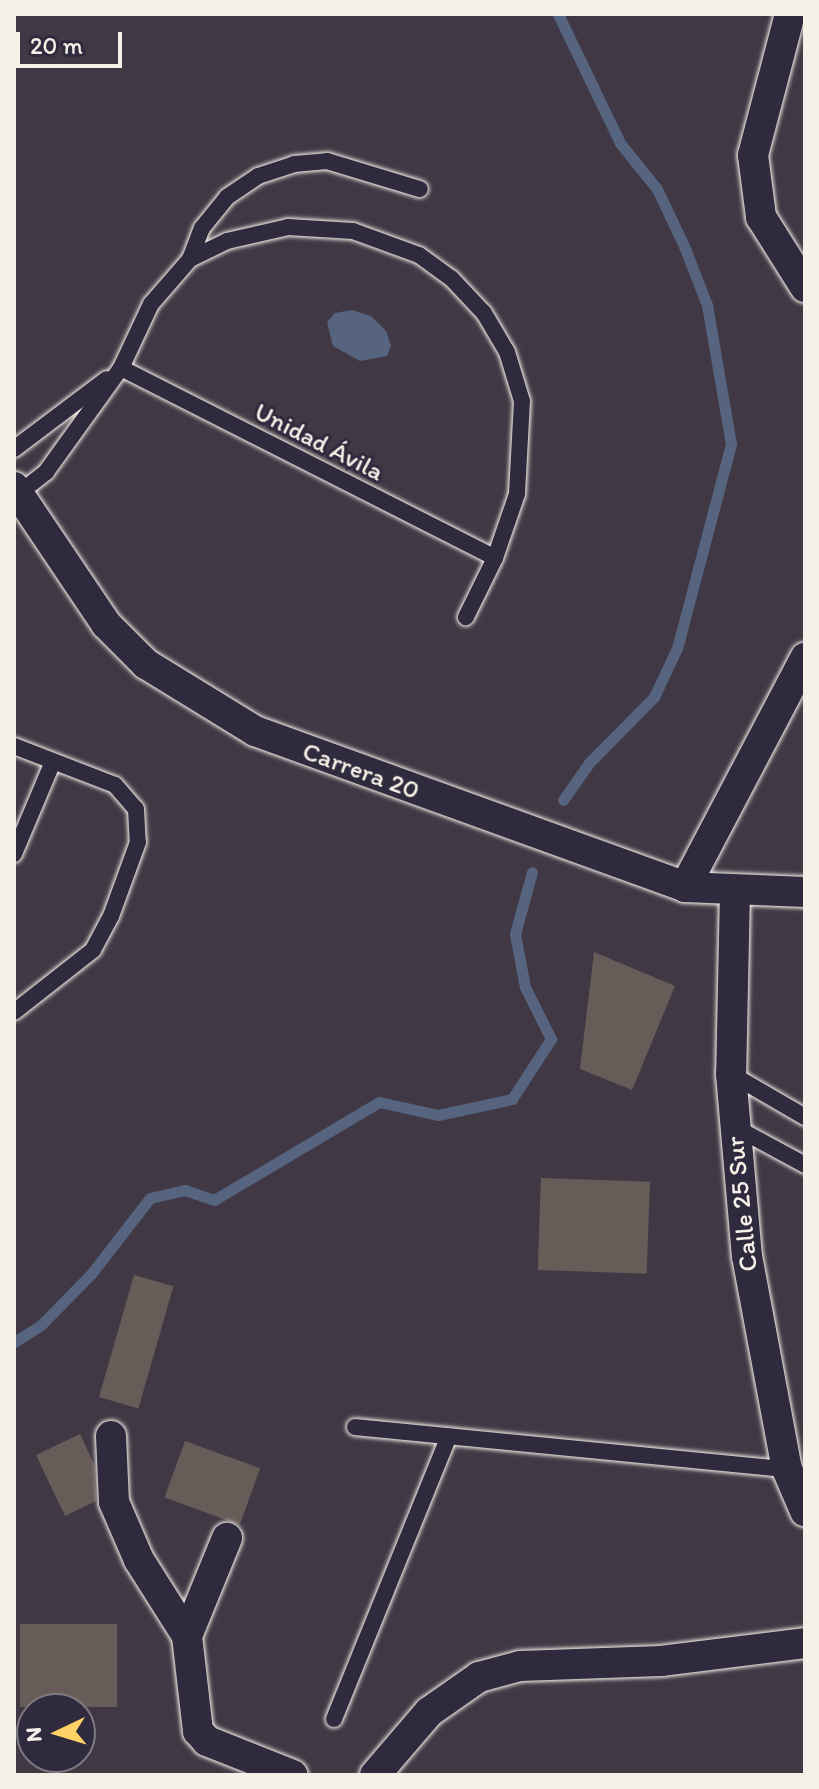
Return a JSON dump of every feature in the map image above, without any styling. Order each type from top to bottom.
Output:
[{"type":"street","points":[[790,14],[753,155],[761,217],[805,287]]},
{"type":"street","name":"Carrera 20","points":[[16,490],[106,624],[146,664],[189,695],[255,731],[370,776],[685,887],[805,892]]},
{"type":"street","points":[[685,887],[805,658]]},
{"type":"street","name":"Calle 25 Sur","points":[[735,890],[731,1074],[733,1126],[763,1360],[787,1469],[805,1511]]},
{"type":"street","points":[[111,1436],[114,1502],[139,1560],[187,1636],[198,1731],[207,1741],[293,1775]]},
{"type":"street","points":[[187,1636],[227,1538]]},
{"type":"street","points":[[375,1775],[429,1712],[479,1677],[520,1666],[661,1661],[805,1643]]},
{"type":"lane","points":[[16,490],[46,472],[121,368],[151,304],[190,259],[202,228],[227,197],[258,176],[294,164],[327,161],[420,189]]},
{"type":"lane","points":[[190,259],[256,233],[319,227],[386,240],[451,278],[484,313],[499,339],[522,401],[517,494],[495,558],[466,617]]},
{"type":"lane","points":[[14,449],[121,368]]},
{"type":"lane","name":"Unidad Ávila","points":[[121,368],[495,558]]},
{"type":"lane","points":[[14,746],[52,764],[115,785],[136,809],[138,842],[111,916],[93,950],[14,1012]]},
{"type":"lane","points":[[14,854],[52,764]]},
{"type":"lane","points":[[731,1074],[805,1117]]},
{"type":"lane","points":[[733,1126],[805,1165]]},
{"type":"lane","points":[[355,1427],[787,1469]]},
{"type":"lane","points":[[334,1719],[449,1436]]},
{"type":"water","points":[[352,310],[371,316],[386,331],[391,346],[387,356],[360,361],[333,346],[327,322],[335,313]]},
{"type":"building","points":[[594,952],[675,986],[632,1090],[580,1069]]},
{"type":"building","points":[[541,1178],[650,1182],[647,1274],[538,1270]]},
{"type":"building","points":[[134,1275],[173,1286],[138,1408],[99,1397]]},
{"type":"building","points":[[80,1434],[94,1464],[96,1501],[65,1516],[36,1455]]},
{"type":"building","points":[[185,1441],[260,1468],[240,1525],[164,1497]]},
{"type":"building","points":[[20,1624],[117,1624],[117,1707],[96,1707],[96,1693],[20,1693]]},
{"type":"waterway","points":[[558,14],[620,143],[657,189],[684,246],[707,305],[731,444],[677,648],[654,697],[589,763],[563,800]]},
{"type":"waterway","points":[[14,1342],[41,1325],[91,1274],[150,1198],[185,1190],[214,1200],[379,1102],[438,1115],[512,1099],[551,1039],[525,987],[515,934],[532,872]]}]
